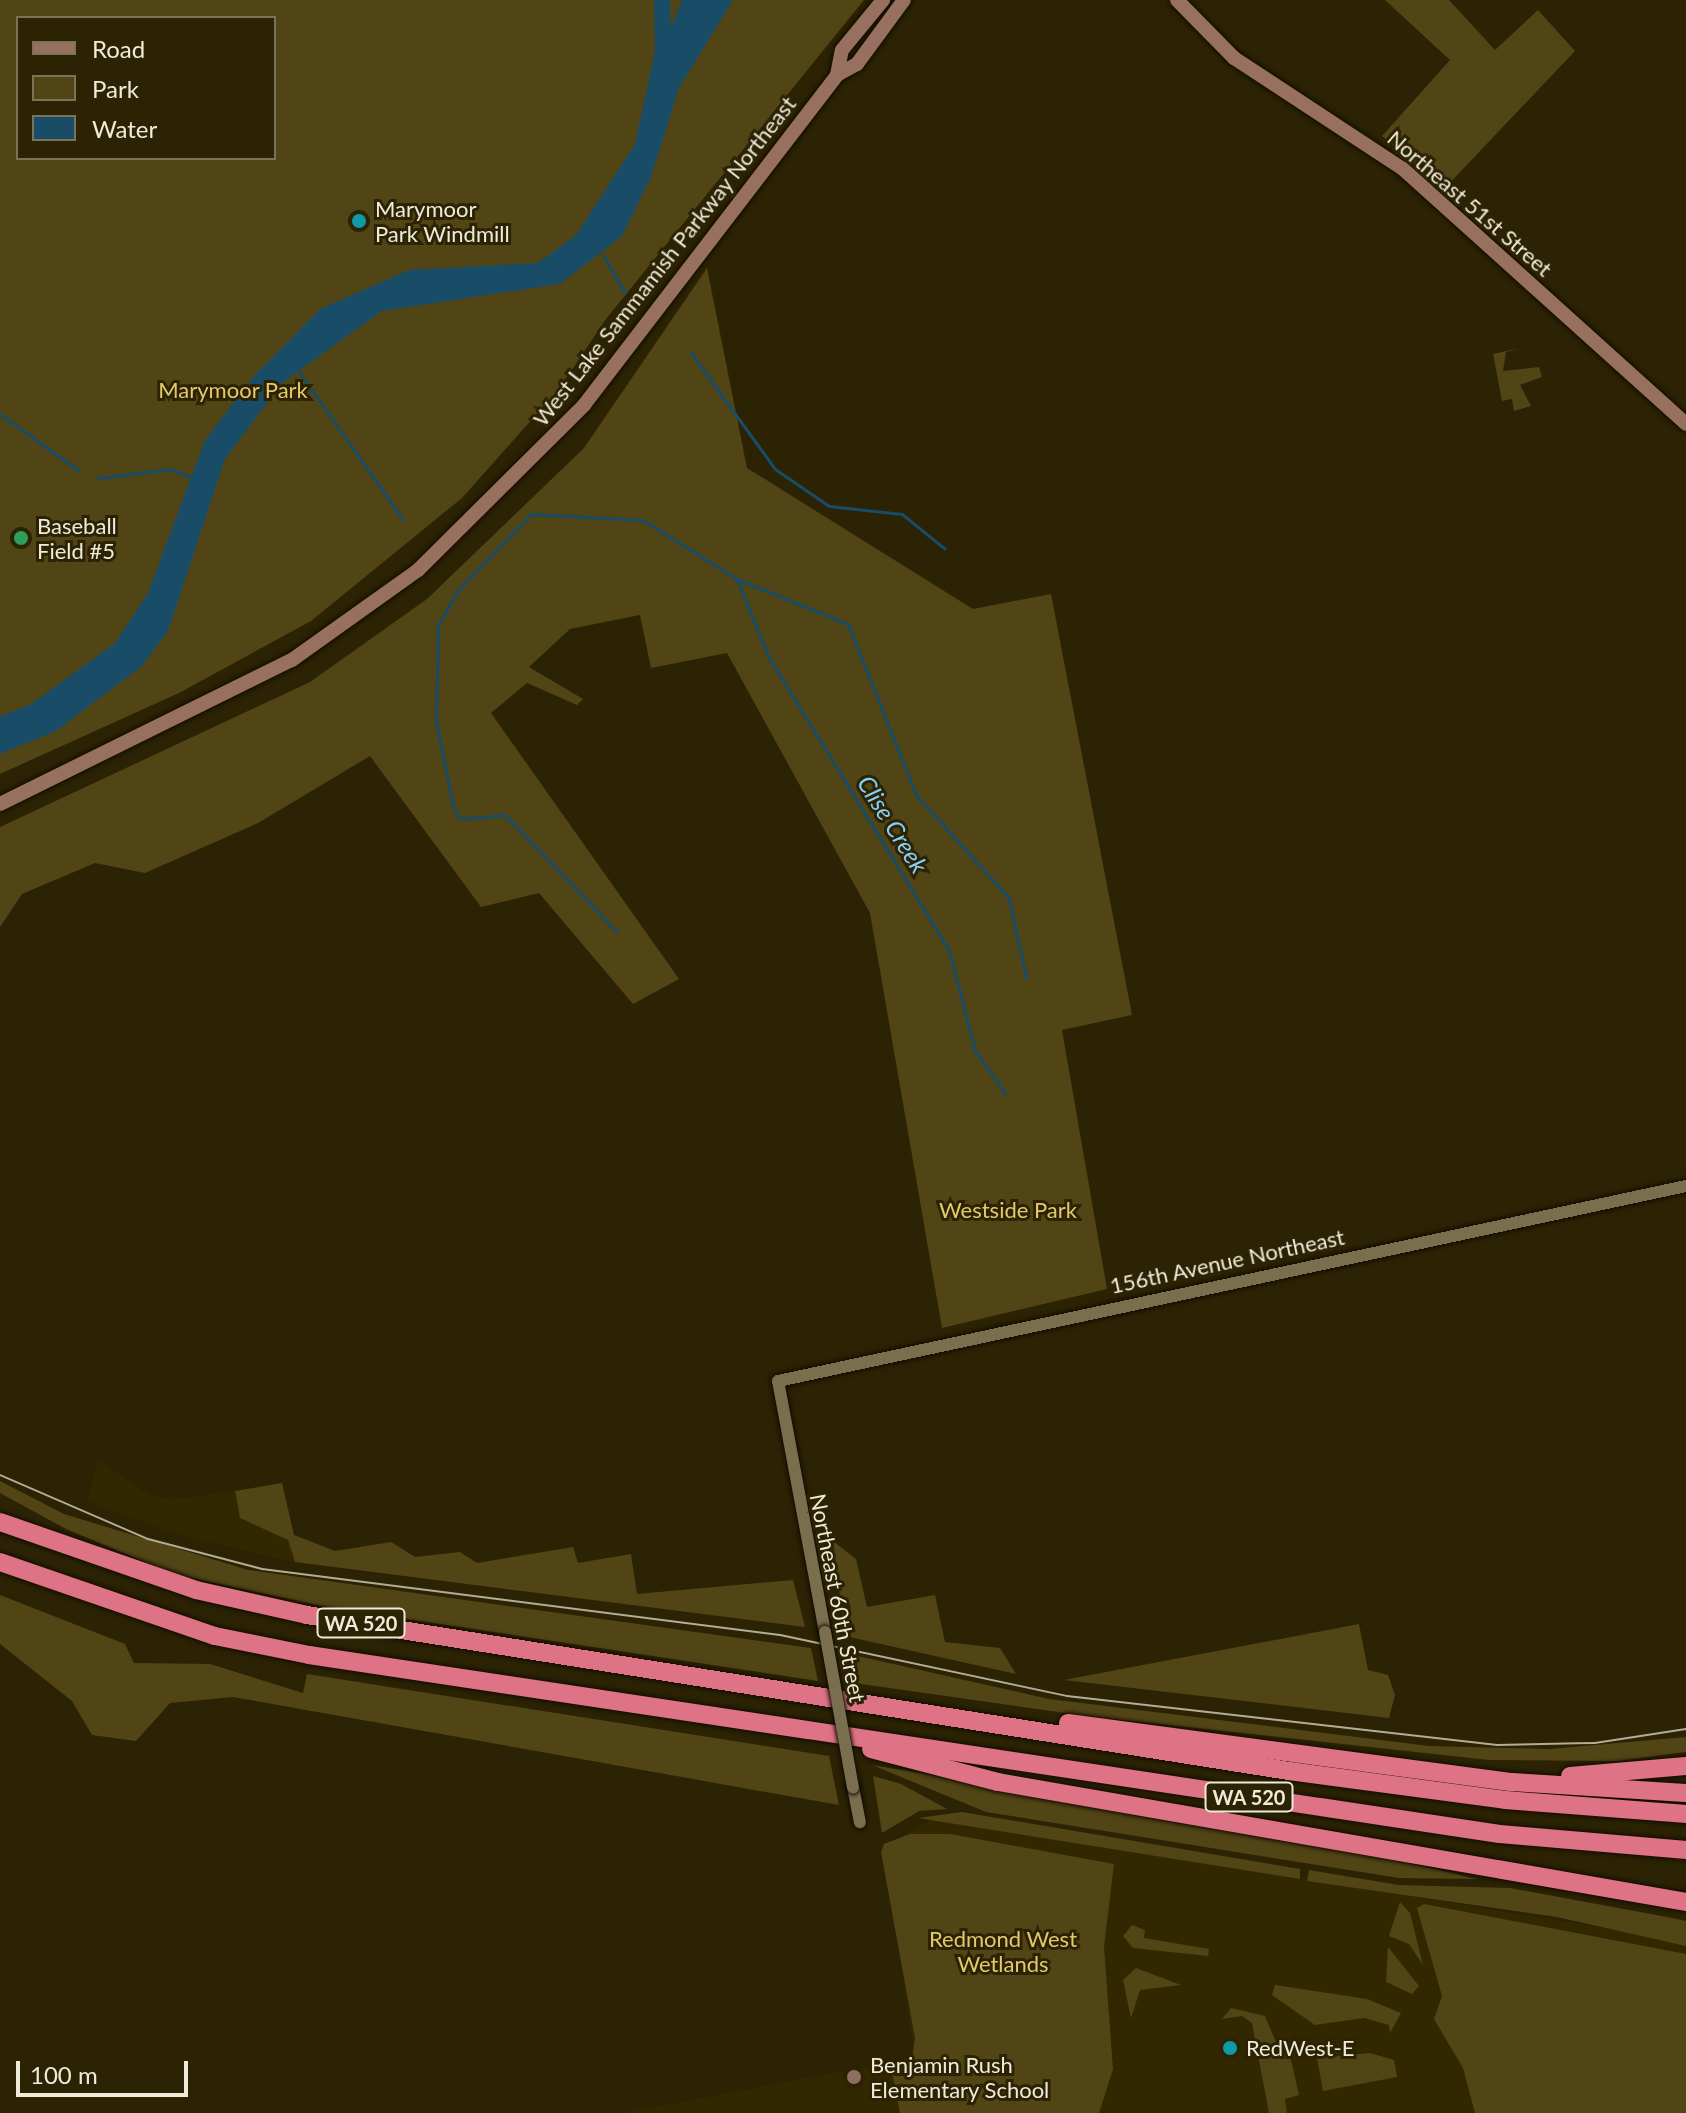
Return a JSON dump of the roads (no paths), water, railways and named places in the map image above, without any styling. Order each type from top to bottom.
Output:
[{"type":"highway","name":"WA 520","points":[[0,1522],[139,1573],[307,1615],[863,1700],[1289,1771],[1505,1800],[1686,1814]]},
{"type":"highway","name":"WA 520","points":[[0,1562],[215,1636],[814,1734],[1500,1834],[1686,1850]]},
{"type":"highway","points":[[863,1700],[1415,1766],[1512,1782],[1686,1793]]},
{"type":"highway","points":[[814,1734],[998,1782],[1686,1902]]},
{"type":"highway","points":[[1415,1766],[1597,1776],[1686,1766]]},
{"type":"main road","name":"West Lake Sammamish Parkway Northeast","points":[[837,75],[842,50],[883,0]]},
{"type":"main road","name":"West Lake Sammamish Parkway Northeast","points":[[0,804],[292,660],[418,570],[584,405],[837,75],[857,64],[904,0]]},
{"type":"main road","name":"Northeast 51st Street","points":[[1177,0],[1234,58],[1403,169],[1686,424]]},
{"type":"street","name":"156th Avenue Northeast","points":[[778,1381],[1686,1186]]},
{"type":"street","name":"Northeast 60th Street","points":[[778,1381],[860,1822]]},
{"type":"water","points":[[654,0],[670,0],[671,28],[682,0],[733,0],[679,88],[651,177],[622,236],[560,284],[382,311],[282,383],[225,459],[168,631],[142,666],[56,731],[0,754],[0,716],[30,705],[115,643],[148,593],[205,440],[254,376],[320,309],[409,270],[538,263],[576,235],[635,144],[655,51]]},
{"type":"waterway","points":[[603,255],[625,293]]},
{"type":"waterway","points":[[691,353],[775,469],[829,506],[902,514],[945,549]]},
{"type":"waterway","points":[[297,369],[403,520]]},
{"type":"waterway","points":[[0,414],[78,470]]},
{"type":"waterway","points":[[98,478],[170,469],[191,477]]},
{"type":"waterway","points":[[617,932],[505,815],[460,819],[453,806],[436,721],[438,625],[458,590],[531,514],[643,520],[737,579],[848,624],[916,795],[1009,898],[1026,978]]},
{"type":"waterway","name":"Clise Creek","points":[[737,579],[768,656],[949,950],[975,1051],[1005,1093]]},
{"type":"tram line","points":[[0,1475],[148,1539],[262,1569],[780,1635],[1067,1696],[1497,1745],[1595,1743],[1686,1729]]},
{"type":"place","name":"Marymoor Park Windmill","points":[[359,221]]},
{"type":"place","name":"Baseball Field #5","points":[[21,538]]},
{"type":"place","name":"RedWest-E","points":[[1230,2048]]},
{"type":"place","name":"Benjamin Rush Elementary School","points":[[854,2077]]},
{"type":"park label","name":"Marymoor Park","points":[[233,390]]},
{"type":"park label","name":"Westside Park","points":[[1008,1210]]},
{"type":"park label","name":"Redmond West Wetlands","points":[[1003,1950]]}]
